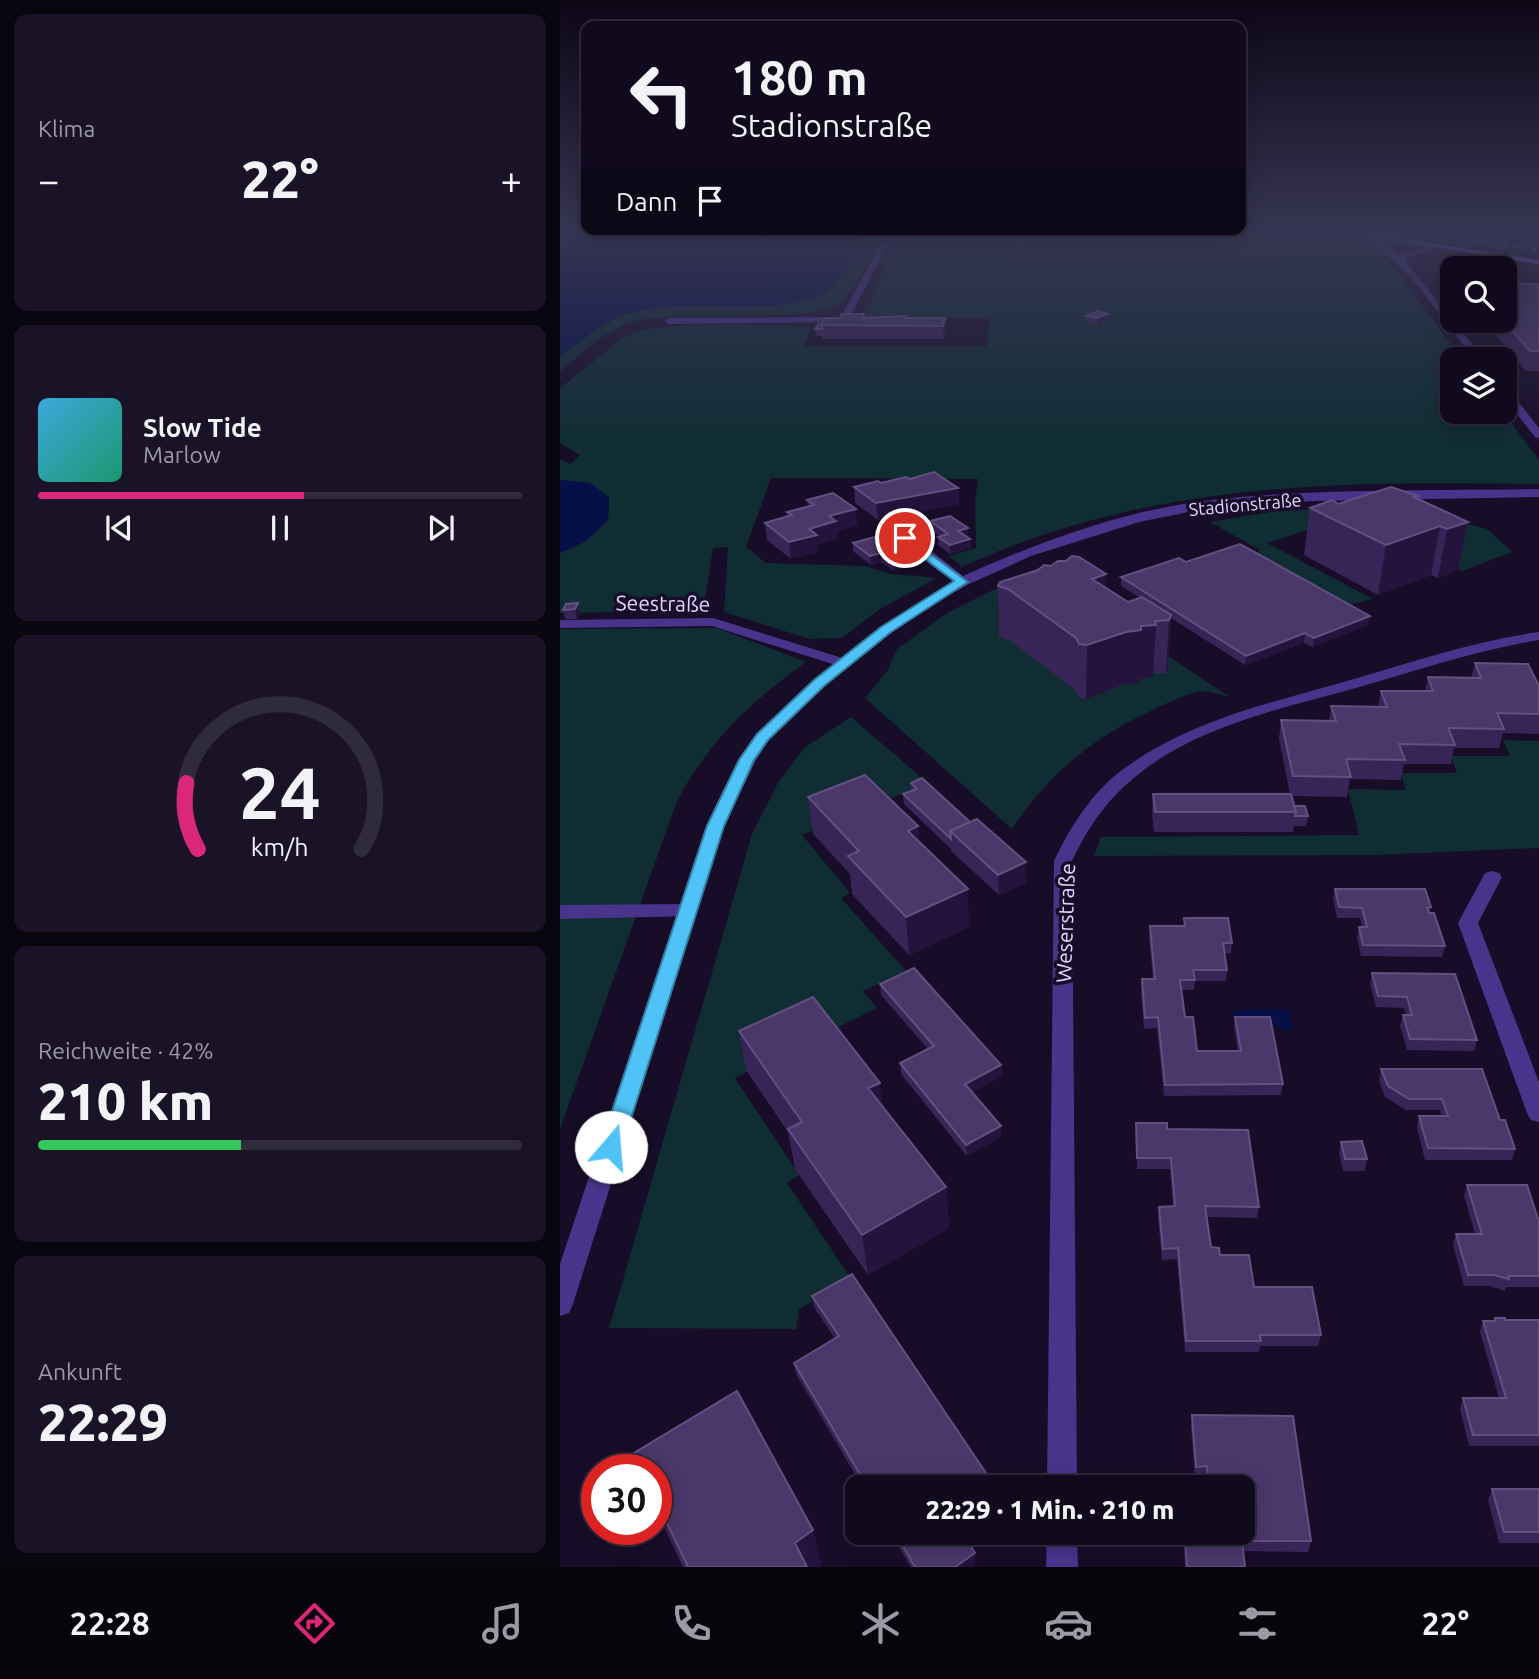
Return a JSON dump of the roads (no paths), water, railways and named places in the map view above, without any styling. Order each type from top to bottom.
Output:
[{"type":"street","points":[[669,321],[844,320],[851,306]]},
{"type":"street","points":[[1437,306],[1469,347]]},
{"type":"street","points":[[1517,408],[1539,435]]},
{"type":"street","points":[[1525,418],[1539,418]]},
{"type":"street","name":"Stadionstraße","points":[[560,1304],[715,826],[747,760],[763,737],[844,663],[886,630],[962,582],[1026,553],[1068,538],[1209,504],[1326,497],[1539,493]]},
{"type":"street","points":[[905,538],[962,582]]},
{"type":"street","name":"Seestraße","points":[[560,624],[713,622],[844,663]]},
{"type":"street","name":"Weserstraße","points":[[1062,1475],[1063,861],[1081,824],[1098,802],[1140,766],[1215,726],[1475,648],[1539,636]]},
{"type":"street","points":[[1492,877],[1468,923],[1539,1114]]},
{"type":"street","points":[[560,912],[687,911]]},
{"type":"street","points":[[1062,1545],[1062,1567]]}]
